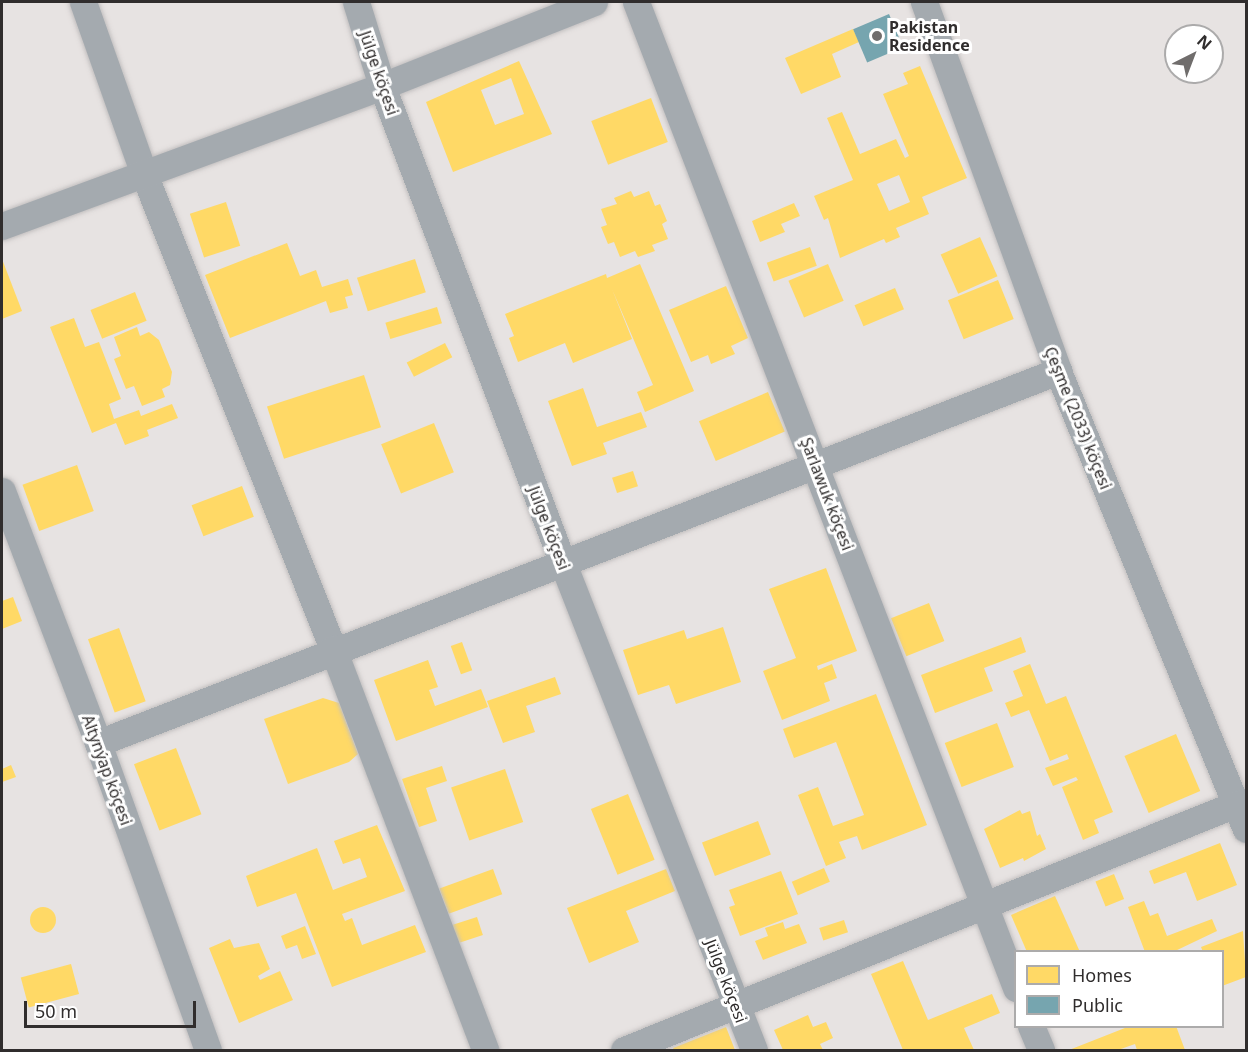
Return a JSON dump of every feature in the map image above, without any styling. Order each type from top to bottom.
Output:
[{"type":"street","points":[[83,2],[144,174],[333,650],[485,1050]]},
{"type":"street","name":"Jülge köçesi","points":[[356,2],[382,86],[562,561],[754,1050]]},
{"type":"street","points":[[2,226],[382,86],[594,2]]},
{"type":"street","name":"Şarlawuk köçesi","points":[[636,2],[816,464],[982,906],[1014,983]]},
{"type":"street","name":"Çeşme (2033) köçesi","points":[[924,2],[1058,371],[1241,816]]},
{"type":"street","points":[[98,743],[562,561],[1058,371]]},
{"type":"street","name":"Altynýap köçesi","points":[[2,491],[98,743],[208,1050]]},
{"type":"street","points":[[624,1050],[982,906],[1241,816]]},
{"type":"street","points":[[1032,1028],[1041,1050]]},
{"type":"building: Homes","points":[[853,29],[859,42],[832,54],[841,77],[801,94],[785,58]]},
{"type":"building: Homes","points":[[519,61],[552,134],[453,172],[426,102]],"holes":[[[511,78],[524,114],[495,125],[481,90]]]},
{"type":"building: Homes","points":[[920,66],[967,178],[922,197],[929,214],[896,228],[900,237],[886,243],[884,239],[840,258],[828,218],[824,220],[814,196],[853,180],[827,118],[842,112],[860,154],[896,139],[905,158],[909,156],[883,94],[908,84],[903,73]],"holes":[[[899,175],[910,202],[889,211],[877,184]]]},
{"type":"building: Homes","points":[[651,98],[668,142],[608,165],[591,121]]},
{"type":"building: Homes","points":[[631,191],[634,197],[649,191],[655,206],[660,204],[667,221],[662,224],[668,239],[652,245],[655,251],[638,257],[635,251],[620,257],[614,242],[608,244],[601,227],[607,225],[601,209],[617,204],[614,198]]},
{"type":"building: Homes","points":[[226,202],[240,246],[204,257],[190,214]]},
{"type":"building: Homes","points":[[794,203],[800,216],[781,224],[785,232],[760,242],[752,221]]},
{"type":"building: Homes","points":[[980,237],[997,276],[958,294],[941,254]]},
{"type":"building: Homes","points":[[287,243],[300,276],[316,270],[322,287],[348,279],[353,295],[345,297],[348,308],[330,313],[326,301],[230,338],[205,275]]},
{"type":"building: Homes","points":[[810,247],[817,266],[774,282],[767,263]]},
{"type":"building: Homes","points":[[2,259],[22,311],[2,319]]},
{"type":"building: Homes","points":[[415,259],[426,292],[368,311],[357,278]]},
{"type":"building: Homes","points":[[640,264],[694,391],[645,412],[637,392],[653,385],[612,289],[632,339],[573,363],[565,343],[518,362],[509,338],[514,336],[505,314],[606,274],[607,278]]},
{"type":"building: Homes","points":[[828,264],[844,301],[804,318],[788,281]]},
{"type":"building: Homes","points":[[998,280],[1014,319],[964,339],[948,300]]},
{"type":"building: Homes","points":[[726,286],[748,338],[731,346],[735,354],[711,364],[708,355],[691,362],[669,310]]},
{"type":"building: Homes","points":[[895,288],[904,309],[863,326],[854,305]]},
{"type":"building: Homes","points":[[135,292],[147,321],[102,339],[90,310]]},
{"type":"building: Homes","points":[[437,307],[442,323],[390,339],[385,323]]},
{"type":"building: Homes","points":[[74,318],[85,347],[99,342],[121,399],[109,404],[114,419],[139,410],[141,416],[172,404],[178,418],[147,430],[149,436],[125,445],[116,423],[92,433],[50,327]]},
{"type":"building: Homes","points":[[137,327],[140,336],[149,332],[159,340],[172,372],[170,385],[162,389],[165,397],[142,406],[134,386],[126,389],[114,359],[121,356],[114,337]]},
{"type":"building: Homes","points":[[445,343],[452,357],[414,377],[407,363]]},
{"type":"building: Homes","points":[[364,375],[381,427],[284,459],[267,407]]},
{"type":"building: Homes","points":[[583,388],[597,427],[641,412],[647,427],[603,443],[607,454],[572,466],[548,401]]},
{"type":"building: Homes","points":[[768,392],[785,432],[716,461],[699,421]]},
{"type":"building: Homes","points":[[434,423],[454,472],[401,493],[381,444]]},
{"type":"building: Homes","points":[[77,465],[94,511],[39,531],[22,485]]},
{"type":"building: Homes","points":[[633,471],[638,486],[617,493],[612,478]]},
{"type":"building: Homes","points":[[242,486],[254,517],[203,536],[192,505]]},
{"type":"building: Homes","points":[[826,568],[857,651],[817,666],[818,670],[832,664],[837,678],[824,683],[830,701],[782,720],[763,671],[796,658],[769,589]]},
{"type":"building: Homes","points":[[13,597],[22,621],[2,629],[2,601]]},
{"type":"building: Homes","points":[[929,603],[944,641],[906,656],[891,618]]},
{"type":"building: Homes","points":[[723,627],[741,682],[676,704],[669,685],[638,695],[623,650],[684,630],[687,639]]},
{"type":"building: Homes","points":[[119,628],[146,701],[115,713],[88,639]]},
{"type":"building: Homes","points":[[1021,637],[1026,652],[984,668],[993,691],[935,713],[921,675]]},
{"type":"building: Homes","points":[[462,642],[472,670],[461,674],[451,646]]},
{"type":"building: Homes","points":[[428,660],[438,687],[429,690],[435,706],[481,689],[488,707],[396,741],[374,680]]},
{"type":"building: Homes","points":[[1030,664],[1046,704],[1066,696],[1113,812],[1094,820],[1099,833],[1083,840],[1062,787],[1078,780],[1076,777],[1053,786],[1045,768],[1069,759],[1067,754],[1050,761],[1029,710],[1011,717],[1005,703],[1023,696],[1013,671]]},
{"type":"building: Homes","points":[[555,677],[561,694],[526,706],[535,732],[503,743],[487,701]]},
{"type":"building: Homes","points":[[876,694],[927,825],[862,850],[857,836],[839,842],[846,858],[826,866],[798,795],[818,787],[833,826],[864,815],[836,742],[794,758],[783,729]]},
{"type":"building: Homes","points":[[323,698],[339,703],[358,754],[349,762],[288,784],[264,719]]},
{"type":"building: Homes","points":[[997,723],[1014,767],[962,787],[945,743]]},
{"type":"building: Homes","points":[[1176,734],[1200,791],[1149,813],[1124,756]]},
{"type":"building: Homes","points":[[176,748],[201,814],[159,830],[134,764]]},
{"type":"building: Homes","points":[[11,765],[16,777],[2,782],[2,769]]},
{"type":"building: Homes","points":[[442,766],[447,781],[426,788],[437,821],[419,827],[402,779]]},
{"type":"building: Homes","points":[[505,769],[523,822],[469,841],[451,788]]},
{"type":"building: Homes","points":[[628,794],[655,860],[618,875],[591,809]]},
{"type":"building: Homes","points":[[1020,810],[1022,814],[1030,811],[1037,836],[1040,834],[1046,849],[1024,861],[1023,858],[1000,868],[984,829]]},
{"type":"building: Homes","points":[[758,821],[771,855],[715,876],[702,843]]},
{"type":"building: Homes","points":[[377,825],[405,891],[342,914],[345,921],[352,918],[362,945],[415,925],[426,952],[332,987],[296,893],[257,907],[246,876],[317,848],[333,890],[367,877],[360,858],[343,864],[334,841]]},
{"type":"building: Homes","points":[[1220,843],[1237,885],[1197,901],[1186,872],[1154,884],[1149,871]]},
{"type":"building: Homes","points":[[824,868],[830,882],[798,895],[792,882]]},
{"type":"building: Homes","points":[[493,869],[502,894],[449,914],[439,888]]},
{"type":"building: Homes","points":[[666,869],[675,891],[626,911],[639,942],[589,963],[567,908]]},
{"type":"building: Homes","points":[[781,871],[798,914],[740,936],[729,907],[735,905],[729,890]]},
{"type":"building: Homes","points":[[1114,874],[1124,899],[1106,907],[1095,881]]},
{"type":"building: Homes","points":[[1055,896],[1079,950],[1026,950],[1011,915]]},
{"type":"building: Homes","points":[[1144,901],[1150,916],[1158,913],[1167,936],[1212,919],[1217,931],[1177,950],[1144,950],[1128,907]]},
{"type":"building: Homes","points":[[43,907],[52,911],[56,920],[52,929],[43,933],[34,929],[30,920],[34,911]]},
{"type":"building: Homes","points":[[477,917],[483,935],[457,943],[451,925]]},
{"type":"building: Homes","points":[[844,920],[848,932],[823,940],[819,928]]},
{"type":"building: Homes","points":[[783,922],[785,929],[799,924],[807,943],[763,960],[755,941],[768,936],[765,928]]},
{"type":"building: Homes","points":[[305,926],[316,954],[302,959],[297,945],[286,949],[281,936]]},
{"type":"building: Homes","points":[[1243,931],[1246,977],[1224,985],[1224,950],[1202,950],[1201,947]]},
{"type":"building: Homes","points":[[230,939],[234,948],[259,943],[270,969],[258,976],[260,980],[280,971],[293,1000],[239,1023],[209,948]]},
{"type":"building: Homes","points":[[903,961],[928,1020],[992,994],[1000,1013],[964,1028],[974,1050],[903,1050],[871,974]]},
{"type":"building: Homes","points":[[71,964],[79,994],[29,1007],[21,977]]},
{"type":"building: Homes","points":[[808,1015],[813,1027],[826,1022],[833,1038],[820,1044],[823,1050],[783,1050],[774,1030]]},
{"type":"building: Homes","points":[[726,1027],[735,1050],[674,1050],[673,1048]]},
{"type":"building: Homes","points":[[1125,1028],[1177,1028],[1185,1050],[1137,1050],[1135,1044],[1118,1050],[1069,1050]]},
{"type":"building: Public","name":"Pakistan Residence","points":[[889,14],[903,47],[867,62],[853,29]]},
{"type":"place","name":"Pakistan Residence","points":[[877,36]]}]
